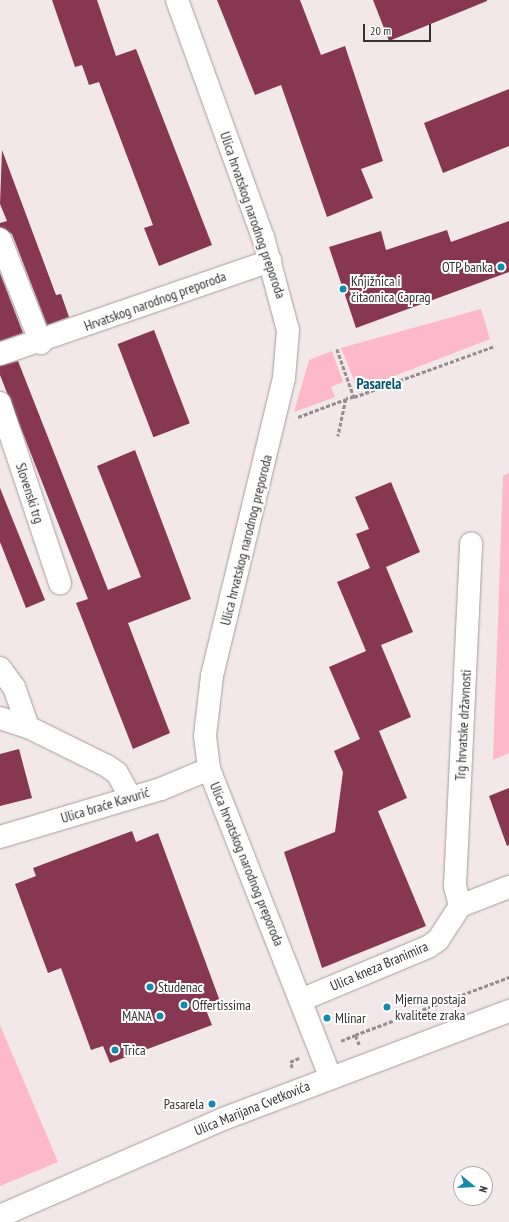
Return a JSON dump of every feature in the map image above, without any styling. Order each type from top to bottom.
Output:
[{"type":"street","name":"Ulica hrvatskog narodnog preporoda","points":[[177,0],[285,307],[289,348],[270,442],[212,676],[205,736],[209,770],[330,1076]]},
{"type":"street","points":[[0,239],[41,343],[0,354]]},
{"type":"street","name":"Hrvatskog narodnog preporoda","points":[[41,343],[270,261]]},
{"type":"street","name":"Slovenski trg","points":[[0,403],[60,583]]},
{"type":"street","name":"Trg hrvatske državnosti","points":[[460,906],[455,886],[471,543]]},
{"type":"street","points":[[0,668],[14,687],[28,727]]},
{"type":"street","points":[[0,718],[28,727],[107,766],[117,773],[130,796]]},
{"type":"street","name":"Ulica braće Kavurić","points":[[0,837],[209,770]]},
{"type":"street","points":[[460,906],[509,887]]},
{"type":"street","name":"Ulica kneza Branimira","points":[[301,1000],[428,947],[438,940],[460,906]]},
{"type":"street","name":"Ulica Marijana Cvetkovića","points":[[0,1216],[223,1119],[330,1076],[509,1011]]},
{"type":"path","points":[[291,419],[495,346]]},
{"type":"path","points":[[337,349],[354,397]]},
{"type":"path","points":[[338,436],[346,399]]},
{"type":"path","points":[[365,1063],[355,1035],[509,977]]},
{"type":"shaded area","points":[[481,309],[490,339],[358,390],[341,348]]},
{"type":"shaded area","points":[[332,351],[343,382],[331,387],[335,397],[294,412],[309,360]]},
{"type":"shaded area","points":[[509,473],[509,753],[493,760],[503,476]]},
{"type":"shaded area","points":[[0,1025],[58,1162],[0,1186]]},
{"type":"building","points":[[52,0],[97,0],[116,56],[136,49],[212,245],[159,266],[144,228],[153,225],[99,82],[89,85],[82,65],[75,67]]},
{"type":"building","points":[[217,0],[300,0],[321,55],[345,46],[383,161],[361,169],[373,198],[327,217],[281,85],[255,95]]},
{"type":"building","points":[[373,0],[487,0],[487,1],[389,41]]},
{"type":"building","points":[[509,89],[509,146],[443,173],[424,123]]},
{"type":"building","points":[[2,150],[56,295],[61,294],[69,317],[47,325],[12,234],[0,227],[0,223],[7,221],[0,204]]},
{"type":"building","points":[[509,221],[509,272],[356,328],[329,247],[381,231],[386,250],[447,230],[451,242]]},
{"type":"building","points":[[0,273],[23,333],[0,341]]},
{"type":"building","points":[[154,330],[190,423],[153,437],[118,344]]},
{"type":"building","points":[[18,361],[108,590],[141,577],[97,466],[135,450],[191,599],[128,623],[170,733],[133,749],[76,603],[88,599],[0,375],[0,366]]},
{"type":"building","points":[[391,482],[420,552],[386,567],[413,632],[381,645],[411,717],[379,731],[407,798],[378,811],[426,926],[322,968],[284,852],[335,832],[343,772],[334,751],[360,739],[329,667],[366,651],[337,582],[370,568],[356,534],[369,529],[355,497]]},
{"type":"building","points":[[0,488],[45,600],[26,608],[0,542]]},
{"type":"building","points":[[19,749],[32,798],[0,806],[0,754]]},
{"type":"building","points":[[509,788],[509,845],[507,846],[489,796]]},
{"type":"building","points":[[132,831],[136,842],[158,833],[221,1004],[206,1010],[212,1025],[110,1063],[103,1046],[91,1050],[61,968],[48,973],[15,884],[36,876],[33,868]]},
{"type":"place","name":"OTP banka","points":[[501,267]]},
{"type":"place","name":"Knjižnica i čitaonica Caprag","points":[[343,289]]},
{"type":"place","name":"Studenac","points":[[150,987]]},
{"type":"place","name":"Offertissima","points":[[184,1005]]},
{"type":"place","name":"Mjerna postaja kvalitete zraka","points":[[387,1007]]},
{"type":"place","name":"MANA","points":[[160,1016]]},
{"type":"place","name":"Mlinar","points":[[327,1018]]},
{"type":"place","name":"Trica","points":[[115,1050]]},
{"type":"place","name":"Pasarela","points":[[212,1104]]},
{"type":"district","name":"Pasarela","points":[[379,384]]}]
